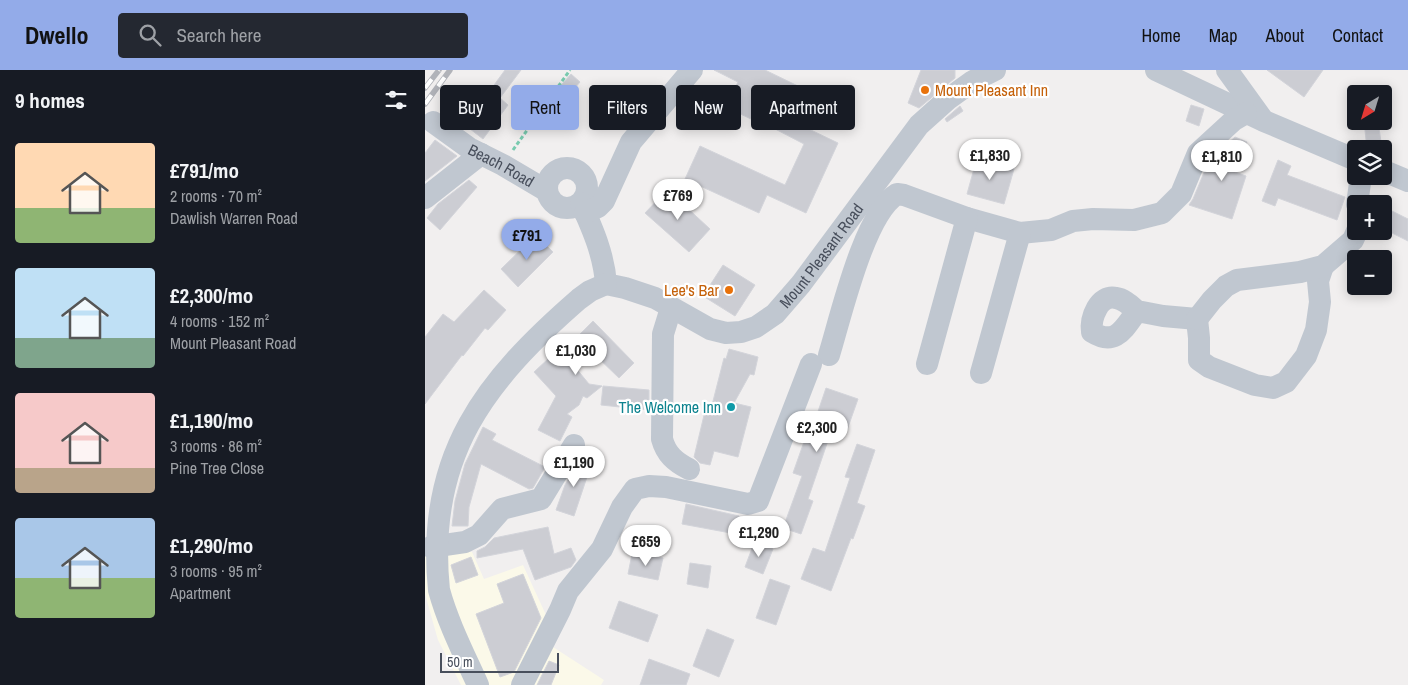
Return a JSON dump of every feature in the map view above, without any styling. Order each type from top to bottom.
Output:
[{"type":"street","points":[[478,685],[439,592],[431,547],[431,509],[440,466],[447,447],[469,411],[511,360],[540,332],[589,291],[606,284],[605,266],[600,249],[583,208],[598,207],[604,200],[631,142],[692,70]]},
{"type":"street","name":"Mount Pleasant Road","points":[[606,284],[640,292],[655,298],[710,329],[725,333],[741,332],[756,327],[775,314],[801,284],[919,126],[948,99],[973,81],[995,70]]},
{"type":"street","points":[[1156,70],[1255,117],[1347,156]]},
{"type":"street","points":[[1227,70],[1255,117]]},
{"type":"street","points":[[522,685],[568,591],[603,549],[622,507],[635,489],[657,486],[748,504],[758,501],[820,359],[862,245],[889,199],[897,194],[905,195],[967,218],[1020,233],[1051,230],[1073,221],[1093,219],[1134,220],[1162,213],[1181,194],[1198,152],[1234,120],[1255,117]]},
{"type":"street","name":"Beach Road","points":[[433,122],[481,154],[547,191]]},
{"type":"street","points":[[425,198],[481,154]]},
{"type":"street","name":"Beach Road","points":[[566,168],[573,169],[583,176],[587,191],[583,208],[559,207],[549,198],[547,184],[552,174],[566,168]]},
{"type":"street","points":[[1392,174],[1408,181]]},
{"type":"street","points":[[927,364],[967,218]]},
{"type":"street","points":[[981,373],[1020,233]]},
{"type":"street","points":[[1323,266],[1318,281],[1319,302],[1316,330],[1306,356],[1286,382],[1273,388],[1255,385],[1209,367],[1199,360],[1197,319],[1226,286],[1237,280],[1301,272],[1323,266],[1353,240]]},
{"type":"street","points":[[671,308],[663,334],[662,439],[664,447],[672,458],[689,469]]},
{"type":"street","points":[[1137,310],[1163,316],[1197,319]]},
{"type":"street","points":[[431,547],[465,542],[479,535],[503,509],[541,499],[574,445]]},
{"type":"path","points":[[503,165],[570,70]]},
{"type":"shaded area","points":[[425,547],[451,552],[472,552],[484,579],[523,565],[546,615],[553,647],[604,680],[601,685],[461,685],[438,640],[425,594]]},
{"type":"building","points":[[505,70],[521,70],[501,97],[501,85],[494,85]]},
{"type":"building","points":[[714,70],[765,70],[796,85],[751,85],[751,119],[741,114],[741,85],[737,85],[738,82]]},
{"type":"building","name":"Mount Pleasant Inn","points":[[921,70],[955,70],[955,78],[919,108],[908,103]]},
{"type":"building","points":[[1267,70],[1323,70],[1304,97]]},
{"type":"building","points":[[571,74],[580,82],[577,85],[561,85]]},
{"type":"building","points":[[501,99],[508,105],[501,115]]},
{"type":"building","points":[[1191,105],[1204,109],[1199,126],[1186,121]]},
{"type":"building","points":[[960,106],[963,111],[947,122],[945,119]]},
{"type":"building","points":[[471,130],[490,130],[483,139]]},
{"type":"building","points":[[777,130],[811,130],[838,143],[806,213],[767,195],[759,213],[685,179],[700,146],[785,185],[804,144]]},
{"type":"building","points":[[1365,130],[1379,130],[1381,140],[1366,140]]},
{"type":"building","points":[[1235,137],[1247,142],[1235,172],[1246,176],[1232,219],[1189,205],[1208,163],[1212,164],[1215,155]]},
{"type":"building","points":[[435,140],[457,156],[425,181],[425,153]]},
{"type":"building","points":[[977,158],[1014,169],[1004,204],[967,194]]},
{"type":"building","points":[[1278,160],[1291,166],[1287,175],[1345,197],[1337,220],[1278,198],[1275,206],[1262,201]]},
{"type":"building","points":[[469,180],[477,187],[440,230],[427,218],[438,204]]},
{"type":"building","points":[[665,192],[670,192],[710,229],[689,252],[645,213]]},
{"type":"building","points":[[1392,211],[1408,219],[1408,241],[1392,233]]},
{"type":"building","points":[[536,235],[553,252],[518,287],[501,269]]},
{"type":"building","name":"Lee's Bar","points":[[723,265],[755,285],[735,316],[703,296]]},
{"type":"building","points":[[484,290],[506,310],[488,330],[485,328],[425,404],[425,337],[443,314],[454,322]]},
{"type":"building","points":[[593,321],[634,363],[619,378],[591,351],[575,367],[589,384],[602,386],[587,398],[583,396],[579,405],[567,414],[572,417],[560,441],[538,430],[556,396],[534,372],[563,345],[566,348]]},
{"type":"building","name":"The Welcome Inn","points":[[729,349],[758,357],[754,375],[750,374],[734,403],[751,407],[738,457],[714,451],[710,465],[700,463],[694,457],[706,407],[711,409],[724,358],[726,359]]},
{"type":"building","points":[[603,386],[649,390],[649,410],[601,405]]},
{"type":"building","points":[[826,388],[858,399],[847,430],[833,426],[808,499],[813,501],[801,534],[783,528],[802,476],[793,473],[805,439],[808,441]]},
{"type":"building","points":[[483,427],[496,434],[492,440],[545,467],[533,488],[529,489],[481,464],[469,507],[468,526],[452,526],[455,501],[465,464]]},
{"type":"building","points":[[857,444],[875,450],[857,503],[865,506],[831,591],[801,579],[813,548],[825,552],[850,478],[845,477]]},
{"type":"building","points":[[581,458],[592,462],[574,516],[556,510],[565,485]]},
{"type":"building","points":[[686,504],[739,516],[736,534],[682,524]]},
{"type":"building","points":[[548,527],[554,554],[571,548],[576,560],[571,567],[535,580],[523,549],[477,558],[477,551],[485,547],[494,538]]},
{"type":"building","points":[[754,543],[773,549],[763,574],[745,567]]},
{"type":"building","points":[[632,554],[663,558],[658,580],[628,574]]},
{"type":"building","points":[[471,557],[478,575],[456,583],[451,565]]},
{"type":"building","points":[[690,563],[711,566],[708,588],[687,584]]},
{"type":"building","points":[[523,574],[541,618],[514,672],[500,677],[476,614],[504,603],[497,584]]},
{"type":"building","points":[[770,579],[790,586],[776,625],[756,618]]},
{"type":"building","points":[[619,601],[658,615],[648,642],[609,628]]},
{"type":"building","points":[[707,629],[734,640],[719,677],[693,666]]},
{"type":"building","points":[[649,659],[690,674],[686,685],[640,685]]},
{"type":"building","points":[[549,661],[559,665],[551,685],[537,685]]},
{"type":"railway","points":[[425,88],[439,70]]},
{"type":"railway","points":[[425,104],[450,70]]},
{"type":"place","name":"Mount Pleasant Inn","points":[[925,90]]},
{"type":"place","name":"Lee's Bar","points":[[729,290]]},
{"type":"place","name":"The Welcome Inn","points":[[731,407]]}]
